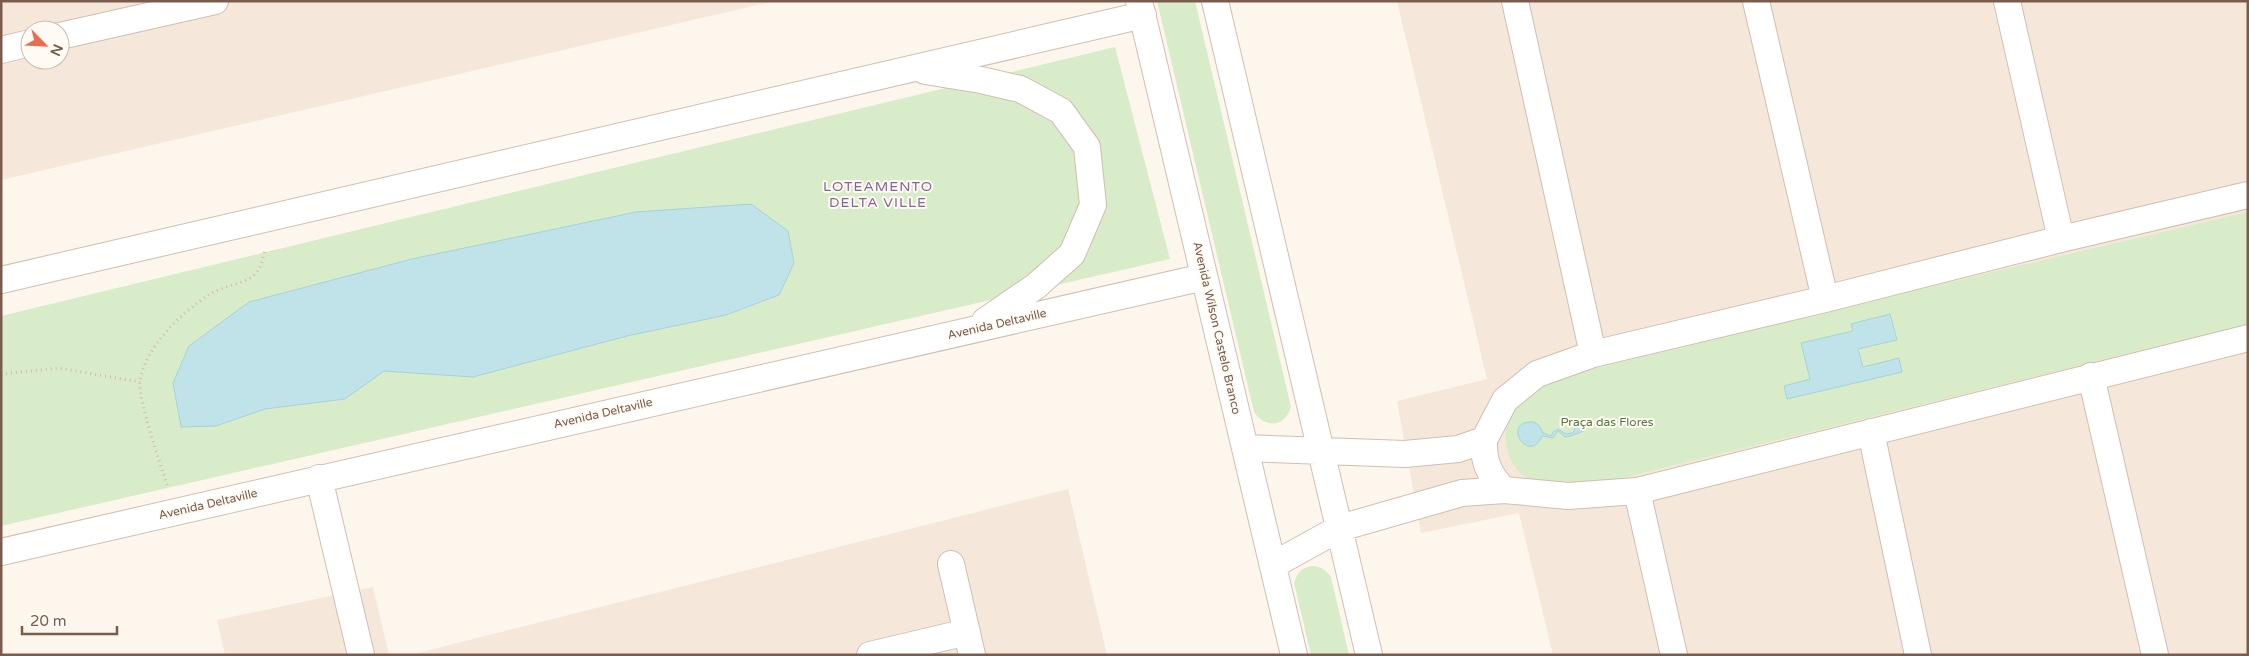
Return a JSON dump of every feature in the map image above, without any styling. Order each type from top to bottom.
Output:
[{"type":"street","points":[[70,34],[215,1]]},
{"type":"street","points":[[1215,1],[1369,655]]},
{"type":"street","points":[[1515,1],[1593,354]]},
{"type":"street","points":[[1756,1],[1825,299]]},
{"type":"street","points":[[2008,1],[2061,238]]},
{"type":"street","points":[[3,274],[259,221],[912,69],[1141,8]]},
{"type":"street","name":"Avenida Wilson Castelo Branco","points":[[1141,8],[1294,655]]},
{"type":"street","points":[[1,50],[20,45]]},
{"type":"street","points":[[912,69],[981,80],[1020,89],[1061,111],[1087,147],[1093,205],[1072,254],[1036,286],[975,329]]},
{"type":"street","points":[[1504,490],[1494,480],[1488,468],[1484,454],[1484,440],[1505,400],[1537,374],[1593,354],[1825,299],[2061,238],[2248,195]]},
{"type":"street","name":"Avenida Deltaville","points":[[1,552],[1204,276]]},
{"type":"street","points":[[1273,564],[1340,528],[1462,493],[1504,490],[1568,496],[1637,491],[2248,338]]},
{"type":"street","points":[[2091,376],[2155,655]]},
{"type":"street","points":[[1872,432],[1918,655]]},
{"type":"street","points":[[1245,448],[1406,454],[1458,449],[1484,440]]},
{"type":"street","points":[[319,478],[360,655]]},
{"type":"street","points":[[1637,491],[1674,655]]},
{"type":"street","points":[[870,655],[969,643],[951,564]]},
{"type":"path","points":[[175,512],[145,410],[140,382],[150,350],[176,322],[211,294],[254,276],[262,264],[266,242],[259,221]]},
{"type":"path","points":[[1,374],[59,368],[140,382]]},
{"type":"shaded area","points":[[1,1],[775,1],[1,180]]},
{"type":"shaded area","points":[[1397,1],[2248,1],[2248,655],[1553,655],[1519,513],[1421,533],[1397,401],[1487,379]]},
{"type":"shaded area","points":[[1068,489],[1107,655],[410,655]]},
{"type":"shaded area","points":[[373,587],[389,655],[225,655],[217,620]]},
{"type":"green space","points":[[1157,1],[1195,1],[1291,407],[1288,414],[1280,422],[1269,423],[1254,412]]},
{"type":"green space","points":[[1115,47],[1170,259],[1,526],[1,316]]},
{"type":"green space","name":"Praça das Flores","points":[[2248,212],[2248,324],[1614,480],[1571,484],[1545,484],[1531,480],[1520,473],[1512,463],[1508,451],[1506,438],[1507,424],[1511,411],[1518,400],[1535,389],[1572,371]]},
{"type":"green space","points":[[1310,566],[1322,568],[1331,577],[1349,655],[1311,655],[1294,583],[1299,572]]},
{"type":"water","points":[[751,204],[788,231],[794,263],[779,295],[726,315],[627,336],[473,377],[384,371],[345,399],[265,409],[216,426],[181,427],[173,383],[189,346],[249,302],[412,259],[636,212]]},
{"type":"water","points":[[1890,314],[1897,340],[1858,349],[1863,367],[1899,358],[1902,372],[1787,399],[1784,386],[1810,379],[1801,343],[1853,331],[1851,324]]},
{"type":"water","points":[[1581,420],[1585,422],[1585,430],[1565,437],[1558,431],[1553,438],[1542,436],[1537,444],[1531,446],[1525,445],[1518,435],[1518,429],[1522,424],[1529,422],[1538,424],[1543,433],[1551,436],[1558,429],[1566,434],[1573,433],[1577,422]]},
{"type":"district","name":"LOTEAMENTO DELTA VILLE","points":[[878,194]]}]
